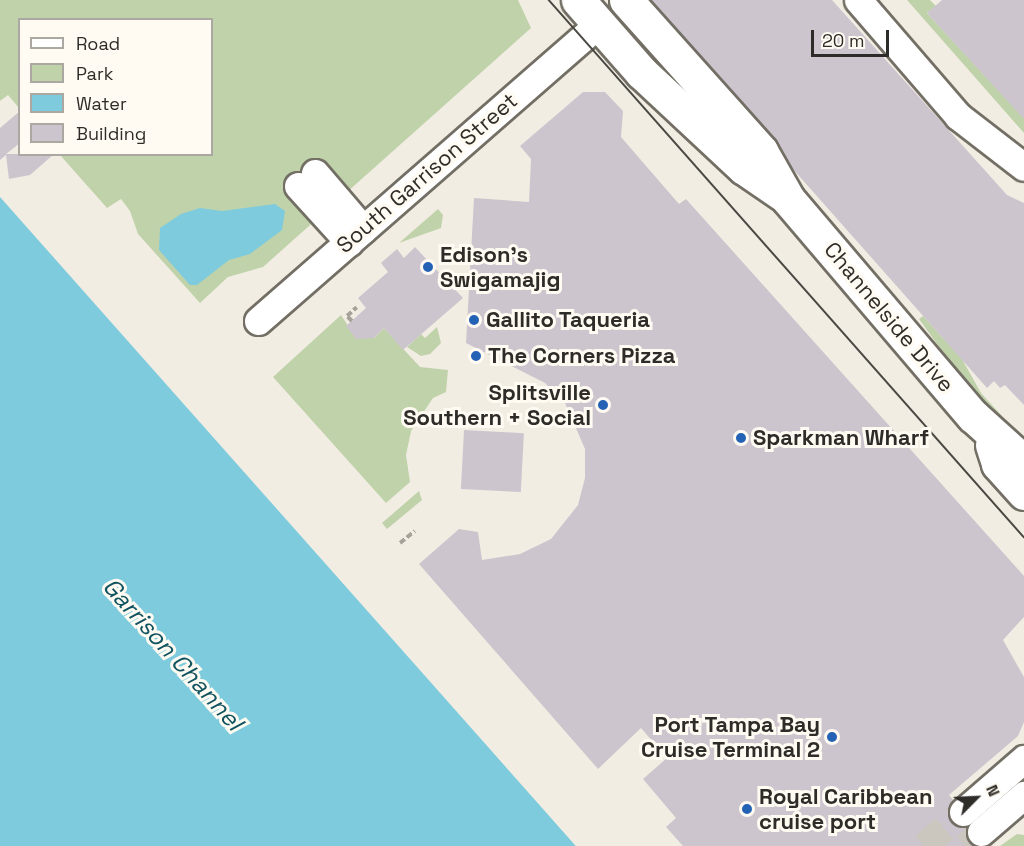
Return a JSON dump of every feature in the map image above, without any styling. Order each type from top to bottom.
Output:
[{"type":"main road","name":"Channelside Drive","points":[[627,0],[761,151],[788,199],[990,434],[1024,462]]},
{"type":"main road","name":"Channelside Drive","points":[[587,13],[744,168],[788,199]]},
{"type":"main road","points":[[587,13],[644,41],[690,89],[734,120]]},
{"type":"main road","name":"Channelside Drive","points":[[990,434],[998,464],[1024,493]]},
{"type":"street","points":[[858,0],[958,116],[1024,167]]},
{"type":"street","name":"South Garrison Street","points":[[258,321],[356,235],[587,13]]},
{"type":"street","points":[[306,179],[356,235]]},
{"type":"street","points":[[977,827],[1024,759]]},
{"type":"street","points":[[977,827],[1024,778]]},
{"type":"street","points":[[977,827],[1024,795]]},
{"type":"street","points":[[977,827],[1024,814]]},
{"type":"path","points":[[352,321],[347,316],[357,307]]},
{"type":"path","points":[[400,543],[414,531]]},
{"type":"green space","points":[[0,0],[518,0],[531,28],[263,267],[228,277],[200,303],[138,234],[130,211],[121,199],[107,208],[61,156],[213,156],[213,18],[18,18],[18,107],[8,95],[0,101]]},
{"type":"green space","points":[[907,0],[930,0],[936,6],[927,13],[1024,118],[1024,133]]},
{"type":"green space","points":[[438,209],[443,215],[441,228],[399,243]]},
{"type":"green space","points":[[341,315],[356,338],[374,338],[384,328],[420,367],[448,370],[446,392],[433,398],[411,431],[406,455],[410,482],[386,503],[273,377]]},
{"type":"green space","points":[[923,316],[962,359],[981,393],[1022,438],[974,395],[919,319]]},
{"type":"green space","points":[[437,327],[441,343],[430,354],[421,356],[407,347],[421,334],[425,338]]},
{"type":"green space","points":[[419,491],[422,500],[387,529],[382,523]]},
{"type":"green space","points":[[1017,834],[1024,835],[1024,846],[1000,846]]},
{"type":"water","name":"Garrison Channel","points":[[0,197],[576,846],[0,846]]},
{"type":"water","points":[[275,204],[285,211],[282,230],[250,254],[229,260],[197,285],[190,285],[159,250],[160,228],[181,214],[200,208],[222,211]]},
{"type":"pier","points":[[0,194],[2,195],[579,846],[576,846]]},
{"type":"building","points":[[651,0],[832,0],[1007,195],[1024,203],[1024,405],[1005,385],[1000,388],[994,381],[987,388],[792,168],[775,139]]},
{"type":"building","points":[[942,0],[1024,0],[1024,119],[927,13]]},
{"type":"building","name":"Sparkman Wharf","points":[[583,92],[605,92],[623,111],[621,137],[679,204],[686,199],[1024,576],[1024,617],[1003,640],[1024,677],[1024,722],[1018,736],[949,795],[953,800],[948,807],[951,822],[966,827],[966,835],[974,846],[683,846],[666,827],[676,818],[643,779],[667,758],[641,728],[598,769],[419,564],[459,529],[478,532],[482,560],[520,554],[551,539],[578,505],[585,478],[585,449],[565,403],[545,383],[466,343],[474,198],[529,202],[531,159],[520,146]]},
{"type":"building","points":[[18,113],[18,145],[6,154],[52,156],[30,175],[9,179],[6,155],[0,160],[0,128]]},
{"type":"building","points":[[415,247],[463,298],[403,350],[384,328],[374,338],[356,339],[346,326],[366,308],[358,298],[388,272],[381,263],[397,249],[404,258]]},
{"type":"building","points":[[464,430],[524,433],[521,492],[461,489]]},
{"type":"tunnel","points":[[924,846],[963,812]]},
{"type":"tunnel","points":[[966,846],[981,832]]},
{"type":"tram line","points":[[549,0],[1024,537]]},
{"type":"place","name":"Edison's Swigamajig","points":[[428,267]]},
{"type":"place","name":"Gallito Taqueria","points":[[474,320]]},
{"type":"place","name":"The Corners Pizza","points":[[476,356]]},
{"type":"place","name":"Splitsville Southern + Social","points":[[603,405]]},
{"type":"place","name":"Sparkman Wharf","points":[[741,438]]},
{"type":"place","name":"Port Tampa Bay Cruise Terminal 2","points":[[832,737]]},
{"type":"place","name":"Royal Caribbean cruise port","points":[[747,809]]}]
